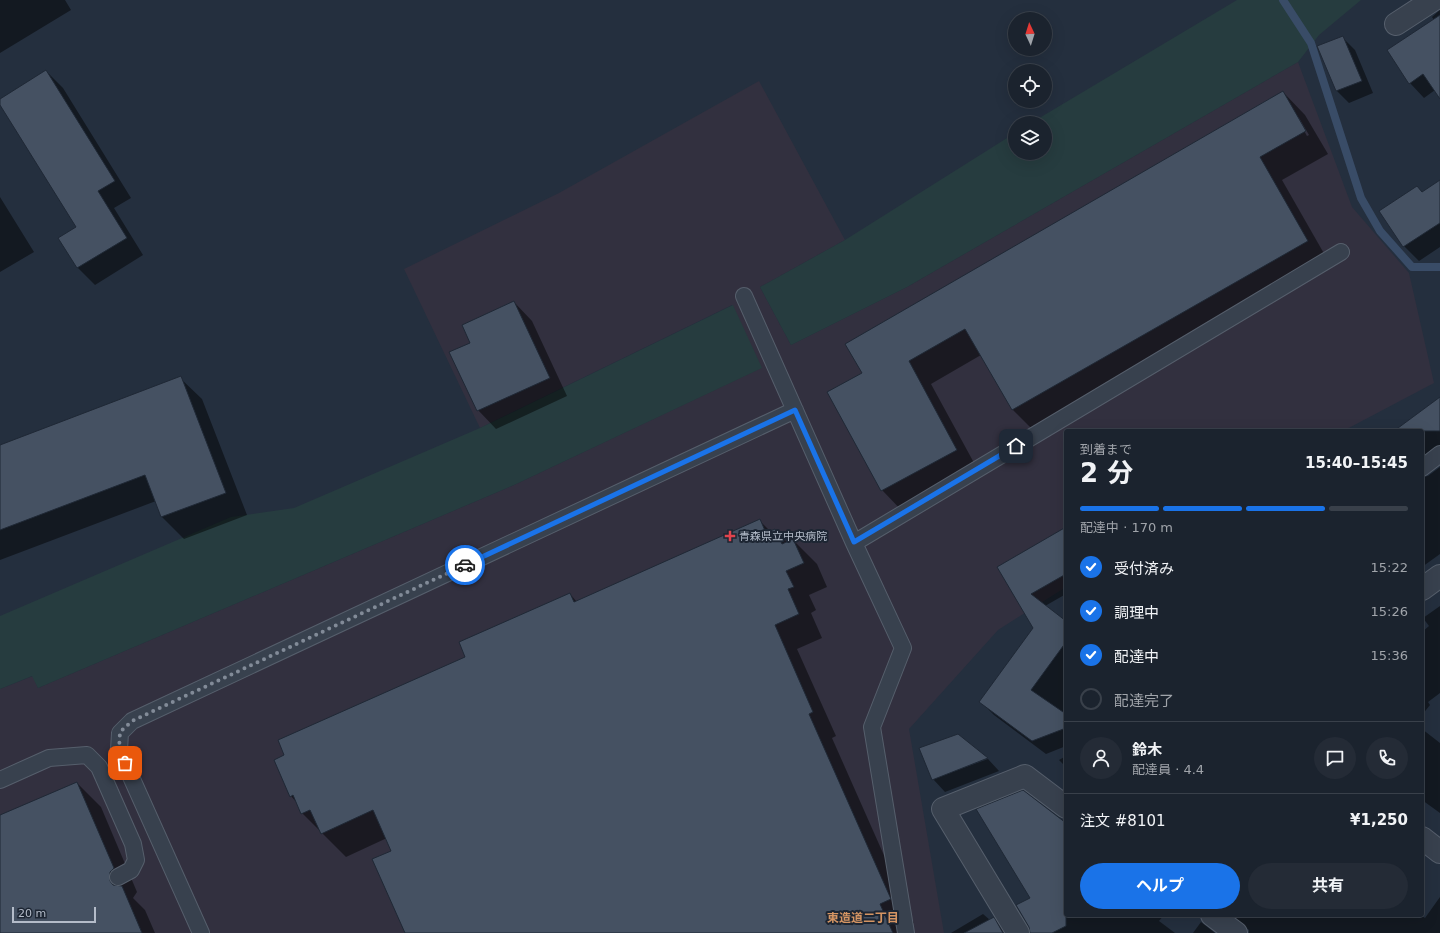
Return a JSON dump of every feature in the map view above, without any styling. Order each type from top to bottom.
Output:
[{"type":"street","points":[[1396,24],[1433,0]]},
{"type":"street","points":[[1424,588],[1440,576]]},
{"type":"street","points":[[1018,933],[943,809],[1025,776],[1064,805]]},
{"type":"street","points":[[1424,840],[1440,852]]},
{"type":"street","points":[[1215,917],[1236,933]]},
{"type":"lane","points":[[854,542],[1340,252]]},
{"type":"lane","points":[[744,296],[903,648],[872,727],[906,933]]},
{"type":"lane","points":[[201,933],[119,750],[120,732],[132,721],[795,410]]},
{"type":"lane","points":[[1424,466],[1440,454]]},
{"type":"lane","points":[[0,780],[49,758],[87,755],[100,767],[133,844],[136,860],[131,870],[118,877]]},
{"type":"shaded area","name":"青森県立中央病院","points":[[1298,62],[1352,207],[1409,273],[1434,383],[1347,429],[1064,429],[1064,588],[998,630],[909,729],[944,933],[0,933],[0,689],[33,676],[38,688],[514,485],[761,368],[732,305],[480,428],[404,269],[559,193],[759,81],[845,240],[760,287],[791,345],[907,287]]},
{"type":"green space","points":[[1237,0],[1361,0],[1319,35],[1298,62],[907,287],[791,345],[760,287],[845,240],[1008,137],[1008,160],[1052,160],[1052,116],[1043,116]]},
{"type":"green space","points":[[733,305],[762,368],[514,485],[38,688],[32,676],[0,689],[0,616],[231,517],[294,508],[480,428]]},
{"type":"building","points":[[1440,15],[1440,99],[1423,74],[1409,84],[1387,50]]},
{"type":"building","points":[[1343,36],[1362,81],[1336,91],[1317,46]]},
{"type":"building","points":[[46,70],[115,181],[98,191],[127,238],[77,268],[58,238],[76,227],[0,105],[0,99]]},
{"type":"building","points":[[1283,91],[1306,131],[1260,157],[1308,241],[1012,410],[965,329],[909,361],[957,450],[881,491],[827,392],[862,373],[845,344]]},
{"type":"building","points":[[1440,180],[1440,223],[1403,247],[1379,211],[1417,186],[1422,192]]},
{"type":"building","points":[[514,301],[550,378],[477,411],[449,352],[470,343],[462,325]]},
{"type":"building","points":[[181,376],[226,493],[161,517],[145,475],[0,530],[0,445]]},
{"type":"building","points":[[1440,397],[1440,431],[1424,431],[1424,429],[1397,429]]},
{"type":"building","points":[[760,519],[766,533],[775,529],[782,544],[793,539],[804,563],[786,571],[794,587],[788,589],[799,614],[775,625],[813,712],[809,714],[891,899],[880,904],[893,933],[405,933],[372,859],[391,851],[373,810],[321,834],[310,810],[301,814],[293,795],[290,797],[274,760],[284,755],[278,740],[465,657],[459,642],[570,593],[574,602]]},
{"type":"building","points":[[1064,528],[1064,575],[1031,594],[1064,619],[1064,645],[1031,690],[1064,713],[1064,729],[1032,741],[979,702],[1033,628],[997,567]]},
{"type":"building","points":[[958,734],[988,758],[932,780],[919,748]]},
{"type":"building","points":[[77,782],[114,868],[110,872],[110,881],[113,885],[122,886],[142,933],[0,933],[0,815]]},
{"type":"building","points":[[1023,790],[1064,821],[1064,917],[1066,917],[1066,926],[1052,933],[1030,933],[1029,927],[1016,905],[1030,898],[976,809]]},
{"type":"building","points":[[994,917],[1003,933],[964,933]]},
{"type":"waterway","points":[[1283,0],[1311,43],[1361,198],[1380,231],[1412,267],[1440,267]]},
{"type":"way so far","points":[[125,763],[119,750],[120,732],[132,721],[465,565]]},
{"type":"place","name":"青森県立中央病院","points":[[730,536]]},
{"type":"district","name":"東造道二丁目","points":[[863,918]]},
{"type":"route","points":[[465,565],[795,410],[854,542],[1016,446]]}]
